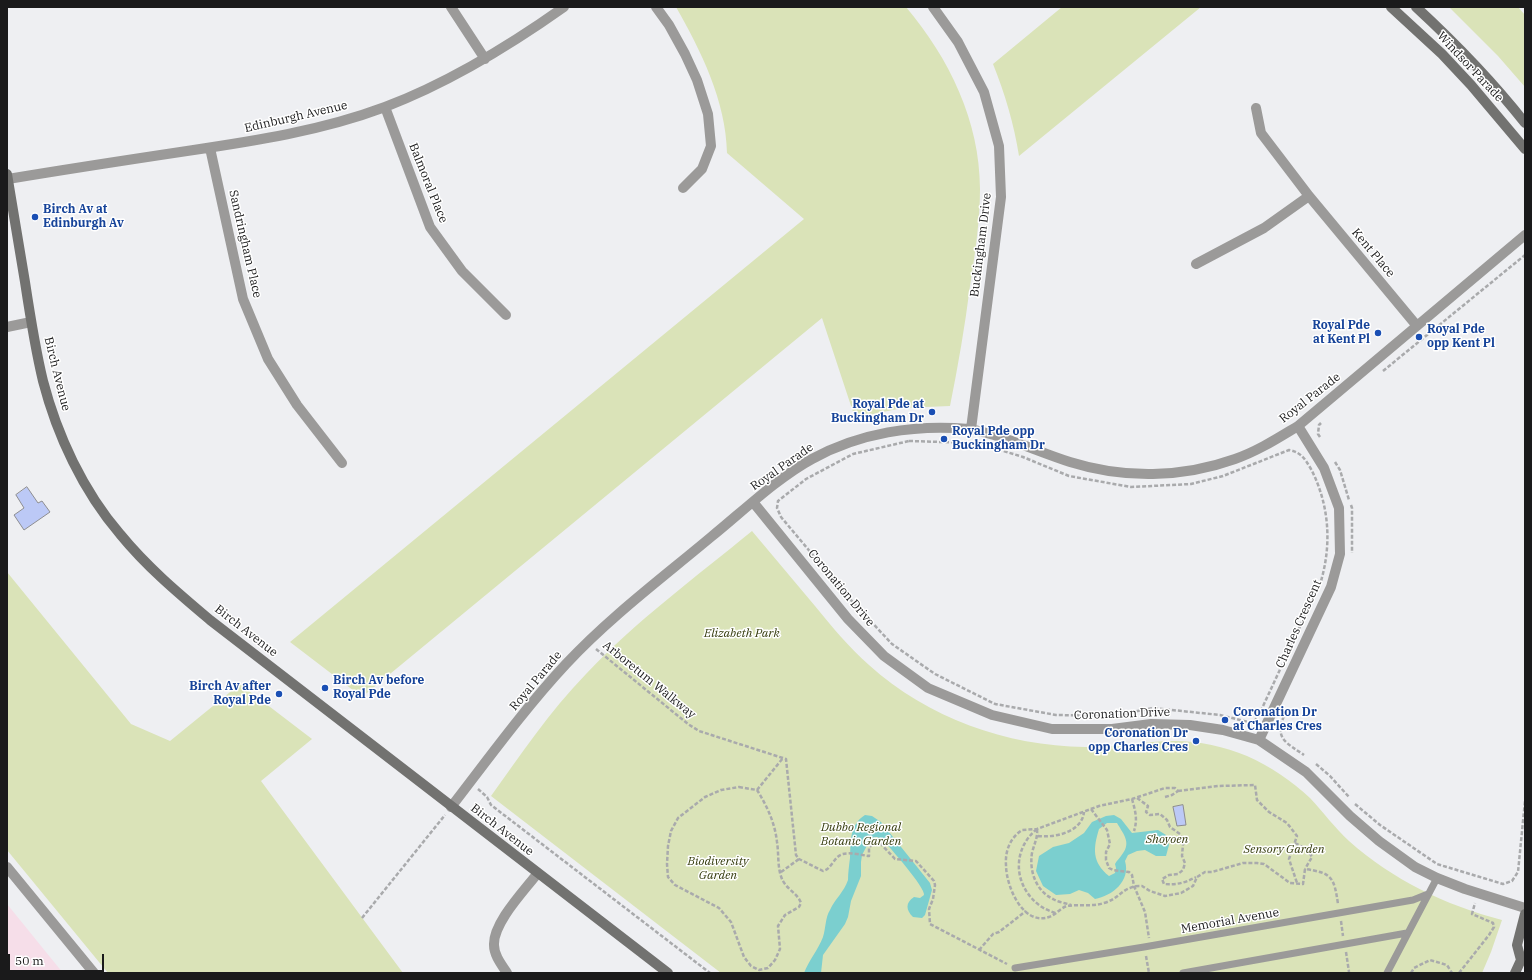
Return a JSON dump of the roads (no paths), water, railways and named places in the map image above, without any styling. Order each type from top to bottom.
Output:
[{"type":"street","points":[[451,7],[485,59]]},
{"type":"street","name":"Edinburgh Avenue","points":[[7,177],[210,148],[322,127],[385,107],[440,82],[485,59],[524,35],[564,7]]},
{"type":"street","points":[[656,7],[669,25],[685,54],[697,80],[708,114],[711,146],[702,169],[683,188]]},
{"type":"street","name":"Buckingham Drive","points":[[933,7],[958,42],[984,92],[999,146],[1001,197],[971,429]]},
{"type":"street","name":"Windsor Parade","points":[[1391,7],[1442,54],[1471,85],[1525,149]]},
{"type":"street","name":"Windsor Parade","points":[[1416,7],[1452,41],[1525,123]]},
{"type":"street","name":"Balmoral Place","points":[[385,107],[430,227],[462,271],[506,315]]},
{"type":"street","name":"Kent Place","points":[[1256,108],[1261,134],[1309,196],[1417,326]]},
{"type":"street","name":"Sandringham Place","points":[[210,148],[243,299],[268,359],[297,405],[342,463]]},
{"type":"street","name":"Birch Avenue","points":[[7,177],[31,322],[43,381],[55,420],[76,467],[94,499],[119,533],[146,564],[182,597],[537,874],[668,973]]},
{"type":"street","points":[[1196,264],[1264,228],[1309,196]]},
{"type":"street","name":"Royal Parade","points":[[452,807],[543,690],[588,642],[753,502],[781,480],[811,460],[836,448],[870,436],[904,429],[971,429],[1004,438],[1071,462],[1108,472],[1172,474],[1208,468],[1237,459],[1266,445],[1298,426],[1525,235]]},
{"type":"street","points":[[7,327],[31,322]]},
{"type":"street","name":"Charles Crescent","points":[[1259,740],[1331,587],[1340,554],[1339,508],[1324,468],[1298,426]]},
{"type":"street","name":"Coronation Drive","points":[[753,502],[848,619],[884,656],[928,688],[992,715],[1052,729],[1112,730],[1151,724],[1190,725],[1222,730],[1259,740],[1306,772],[1350,816],[1379,841],[1415,867],[1437,878],[1525,908]]},
{"type":"street","points":[[7,866],[94,973]]},
{"type":"street","points":[[507,973],[496,954],[494,945],[495,935],[499,925],[537,874]]},
{"type":"street","points":[[1515,973],[1523,959],[1517,945],[1525,914]]},
{"type":"lane","points":[[1387,973],[1437,878]]},
{"type":"lane","name":"Memorial Avenue","points":[[1015,968],[1147,947],[1413,900],[1428,894]]},
{"type":"lane","points":[[1183,973],[1407,933]]},
{"type":"water","points":[[865,815],[872,816],[881,822],[930,883],[932,890],[925,915],[922,918],[913,917],[908,909],[908,904],[911,899],[914,897],[920,898],[924,895],[919,884],[883,840],[877,837],[871,838],[862,855],[861,876],[851,901],[848,917],[845,924],[823,955],[821,973],[804,973],[823,937],[828,913],[848,880],[853,829]]},
{"type":"water","points":[[1114,815],[1121,819],[1132,833],[1158,830],[1166,835],[1169,845],[1166,856],[1156,856],[1145,850],[1137,851],[1128,855],[1125,861],[1126,868],[1123,881],[1108,895],[1095,899],[1088,893],[1079,890],[1070,894],[1056,895],[1043,886],[1036,871],[1039,856],[1053,847],[1069,843],[1084,833],[1092,822],[1106,816]],"holes":[[[1107,823],[1117,823],[1126,839],[1126,847],[1115,864],[1115,873],[1109,876],[1099,866],[1095,855],[1095,849],[1099,829]]]},
{"type":"place","name":"Birch Av at Edinburgh Av","points":[[35,217]]},
{"type":"place","name":"Royal Pde at Kent Pl","points":[[1378,333]]},
{"type":"place","name":"Royal Pde opp Kent Pl","points":[[1419,337]]},
{"type":"place","name":"Royal Pde at Buckingham Dr","points":[[932,412]]},
{"type":"place","name":"Royal Pde opp Buckingham Dr","points":[[944,439]]},
{"type":"place","name":"Birch Av before Royal Pde","points":[[325,688]]},
{"type":"place","name":"Birch Av after Royal Pde","points":[[279,694]]},
{"type":"place","name":"Coronation Dr at Charles Cres","points":[[1225,720]]},
{"type":"place","name":"Coronation Dr opp Charles Cres","points":[[1196,741]]},
{"type":"park label","name":"Elizabeth Park","points":[[742,634]]},
{"type":"park label","name":"Dubbo Regional Botanic Garden","points":[[861,835]]},
{"type":"park label","name":"Shoyoen","points":[[1167,840]]},
{"type":"park label","name":"Sensory Garden","points":[[1284,850]]},
{"type":"park label","name":"Biodiversity Garden","points":[[718,869]]}]
